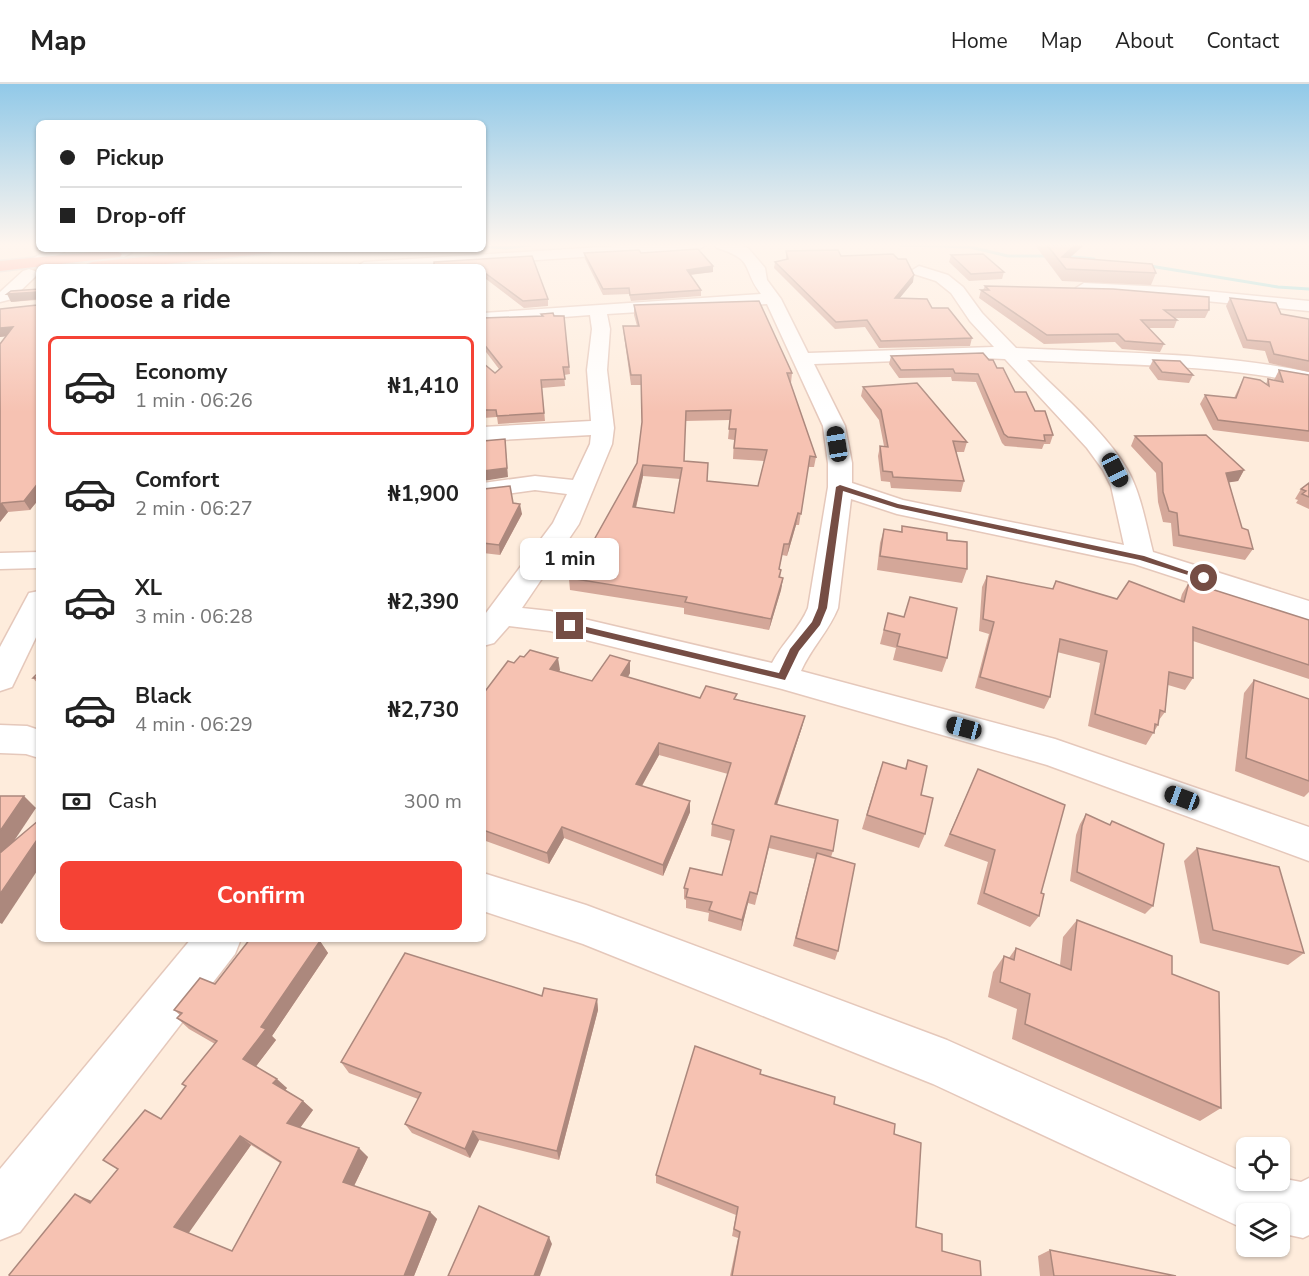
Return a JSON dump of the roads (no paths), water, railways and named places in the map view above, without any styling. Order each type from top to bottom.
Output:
[{"type":"street","points":[[486,318],[744,301]]},
{"type":"street","points":[[774,301],[834,426],[840,463],[840,487],[823,608],[812,629],[795,649],[782,677]]},
{"type":"street","points":[[970,301],[976,317],[1095,443],[1115,470],[1123,486],[1142,558]]},
{"type":"street","points":[[1254,301],[1309,306]]},
{"type":"street","points":[[492,626],[566,524],[601,444],[603,428],[597,370],[601,329],[597,309]]},
{"type":"street","points":[[802,359],[982,352],[1195,363],[1272,370],[1309,378]]},
{"type":"street","points":[[486,434],[563,428],[603,428]]},
{"type":"street","points":[[486,490],[535,483],[582,488]]},
{"type":"street","points":[[840,487],[897,506],[1142,558],[1309,611]]},
{"type":"street","points":[[0,561],[36,560]]},
{"type":"street","points":[[0,679],[36,606]]},
{"type":"street","points":[[492,626],[550,621],[782,677],[1055,753],[1309,844]]},
{"type":"street","points":[[0,739],[27,740],[36,743]]},
{"type":"street","points":[[486,893],[586,926],[947,1065],[1236,1197],[1303,1210],[1309,1206]]},
{"type":"street","points":[[0,1212],[217,942]]}]
